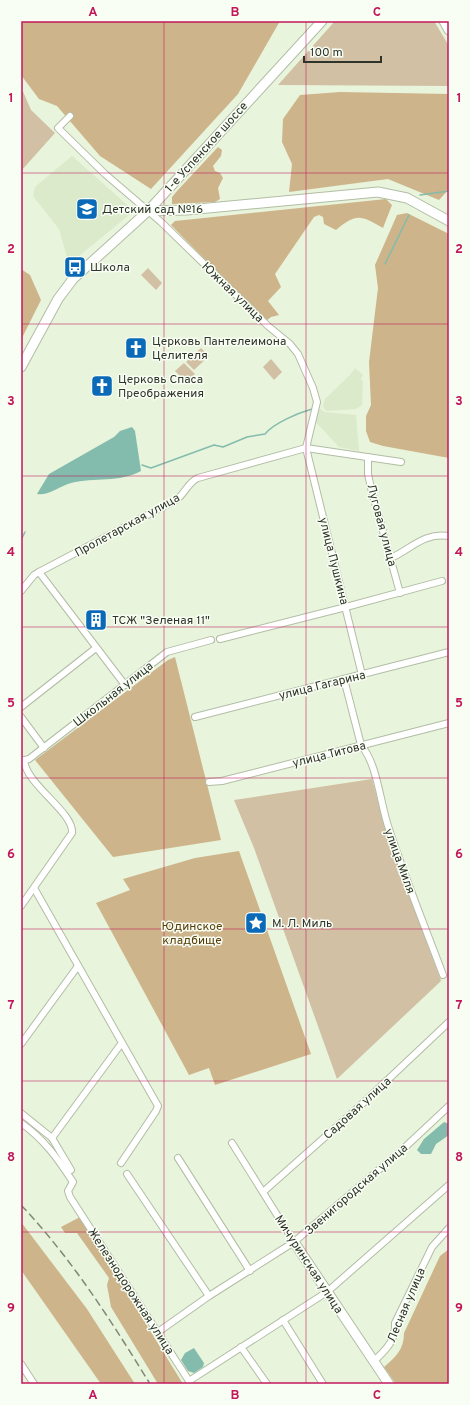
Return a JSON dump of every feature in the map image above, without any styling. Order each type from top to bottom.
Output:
[{"type":"street","name":"1-е Успенское шоссе","points":[[21,367],[68,284],[83,268],[148,211],[322,21]]},
{"type":"street","points":[[444,21],[449,30]]},
{"type":"street","name":"Южная улица","points":[[70,116],[58,128],[105,174],[148,211],[268,326],[290,344],[298,354],[313,388],[317,402],[306,448]]},
{"type":"street","points":[[148,211],[187,210],[378,192],[407,198],[449,221]]},
{"type":"street","points":[[306,448],[401,462]]},
{"type":"street","name":"Пролетарская улица","points":[[21,592],[34,575],[39,572],[176,500],[185,492],[193,480],[306,448]]},
{"type":"street","name":"улица Пушкина","points":[[306,448],[362,675]]},
{"type":"street","name":"Луговая улица","points":[[368,457],[368,474],[371,488],[400,593]]},
{"type":"street","points":[[391,558],[409,549],[426,537],[436,534],[449,536]]},
{"type":"street","points":[[39,572],[124,685]]},
{"type":"street","points":[[220,639],[346,608],[442,581]]},
{"type":"street","name":"Школьная улица","points":[[23,761],[29,759],[44,748],[168,652],[212,640]]},
{"type":"street","points":[[21,707],[96,648]]},
{"type":"street","name":"улица Гагарина","points":[[195,717],[449,652]]},
{"type":"street","points":[[344,679],[361,745]]},
{"type":"street","points":[[21,717],[44,748]]},
{"type":"street","name":"улица Титова","points":[[209,782],[222,781],[449,723]]},
{"type":"street","name":"улица Миля","points":[[361,745],[365,750],[372,767],[388,828],[443,975]]},
{"type":"street","points":[[21,906],[72,832],[66,817],[24,772],[23,761]]},
{"type":"street","points":[[34,888],[121,1044],[158,1106],[121,1163]]},
{"type":"street","points":[[21,1044],[78,966]]},
{"type":"street","name":"Садовая улица","points":[[263,1192],[361,1105],[449,1022]]},
{"type":"street","points":[[52,1138],[121,1044]]},
{"type":"street","name":"Звенигородская улица","points":[[158,1332],[209,1296],[294,1242],[396,1155],[449,1106]]},
{"type":"street","points":[[21,1113],[52,1138],[72,1170]]},
{"type":"street","name":"Железнодорожная улица","points":[[21,1123],[34,1132],[62,1166],[72,1182],[68,1191],[70,1197],[190,1383]]},
{"type":"street","name":"Мичуринская улица","points":[[232,1143],[294,1242],[389,1384]]},
{"type":"street","points":[[178,1158],[250,1271]]},
{"type":"street","points":[[127,1174],[209,1296]]},
{"type":"street","points":[[190,1383],[241,1347],[327,1292],[449,1185]]},
{"type":"street","name":"Лесная улица","points":[[374,1361],[387,1348],[396,1334],[395,1323],[432,1247],[449,1228]]},
{"type":"street","points":[[283,1320],[323,1384]]},
{"type":"street","points":[[241,1347],[267,1384]]},
{"type":"street","points":[[21,1364],[34,1384]]},
{"type":"shaded area","points":[[335,21],[434,21],[449,46],[449,86],[278,85]]},
{"type":"shaded area","points":[[21,87],[31,110],[55,133],[21,171]]},
{"type":"shaded area","name":"Детский сад №16","points":[[72,156],[134,211],[69,264],[59,229],[33,196],[35,187]]},
{"type":"shaded area","points":[[148,268],[162,283],[156,290],[141,275]]},
{"type":"shaded area","points":[[201,348],[209,356],[194,370],[186,362]]},
{"type":"shaded area","points":[[271,359],[282,372],[274,380],[263,367]]},
{"type":"shaded area","points":[[184,363],[195,374],[186,382],[175,371]]},
{"type":"shaded area","points":[[355,368],[363,375],[361,378],[363,382],[362,405],[356,409],[326,411],[323,406],[325,399],[350,375]]},
{"type":"shaded area","points":[[320,409],[325,412],[356,415],[359,451],[339,447],[314,420]]},
{"type":"shaded area","points":[[372,779],[385,828],[441,981],[337,1079],[254,848],[234,800]]},
{"type":"green space","points":[[21,21],[280,21],[238,94],[151,189],[100,156],[57,106],[39,99],[21,75]]},
{"type":"green space","points":[[340,92],[449,94],[449,189],[439,200],[388,179],[289,192],[292,164],[282,142],[283,119],[300,95]]},
{"type":"green space","points":[[218,147],[222,150],[221,156],[213,166],[215,171],[220,173],[223,178],[218,188],[220,199],[215,202],[172,204],[172,197]]},
{"type":"green space","points":[[386,199],[392,205],[383,228],[364,218],[354,218],[336,230],[324,224],[323,217],[319,215],[314,217],[275,274],[281,287],[268,301],[279,315],[271,317],[266,321],[171,225],[175,221]]},
{"type":"green space","points":[[407,213],[449,234],[449,458],[383,446],[370,442],[366,431],[366,416],[371,405],[369,362],[378,288],[375,265],[397,215]]},
{"type":"green space","points":[[21,269],[30,275],[41,300],[21,340]]},
{"type":"green space","points":[[175,657],[221,840],[113,857],[35,760],[168,660]]},
{"type":"green space","name":"Юдинское кладбище","points":[[239,851],[311,1054],[215,1085],[209,1068],[189,1075],[96,903],[130,890],[123,879],[195,858]]},
{"type":"green space","points":[[80,1217],[183,1384],[158,1384],[111,1307],[107,1285],[109,1278],[77,1233],[65,1233],[61,1227]]},
{"type":"green space","points":[[21,1222],[87,1309],[135,1384],[101,1384],[21,1270]]},
{"type":"green space","points":[[449,1249],[449,1384],[396,1384],[384,1367],[396,1356],[401,1348],[404,1333],[440,1256]]},
{"type":"water","points":[[132,427],[135,431],[141,471],[124,477],[80,481],[67,484],[45,494],[37,494],[49,474],[114,437],[120,431]]},
{"type":"water","points":[[444,1122],[449,1124],[449,1135],[436,1144],[431,1154],[421,1154],[417,1150],[424,1139]]},
{"type":"water","points":[[194,1348],[204,1363],[203,1367],[194,1373],[188,1371],[181,1360],[185,1353]]},
{"type":"waterway","points":[[420,195],[449,191]]},
{"type":"waterway","points":[[385,264],[409,215]]},
{"type":"waterway","points":[[142,465],[151,468],[214,445],[223,447],[247,437],[265,434],[280,422],[312,409]]},
{"type":"waterway","points":[[21,540],[25,532]]},
{"type":"railway","points":[[21,1205],[40,1226],[74,1269],[106,1314],[150,1384]]},
{"type":"place","name":"Детский сад №16","points":[[87,209]]},
{"type":"place","name":"Школа","points":[[75,267]]},
{"type":"place","name":"Церковь Пантелеимона Целителя","points":[[136,348]]},
{"type":"place","name":"Церковь Спаса Преображения","points":[[102,386]]},
{"type":"place","name":"ТСЖ \"Зеленая 11\"","points":[[96,620]]},
{"type":"place","name":"М. Л. Миль","points":[[256,923]]}]
